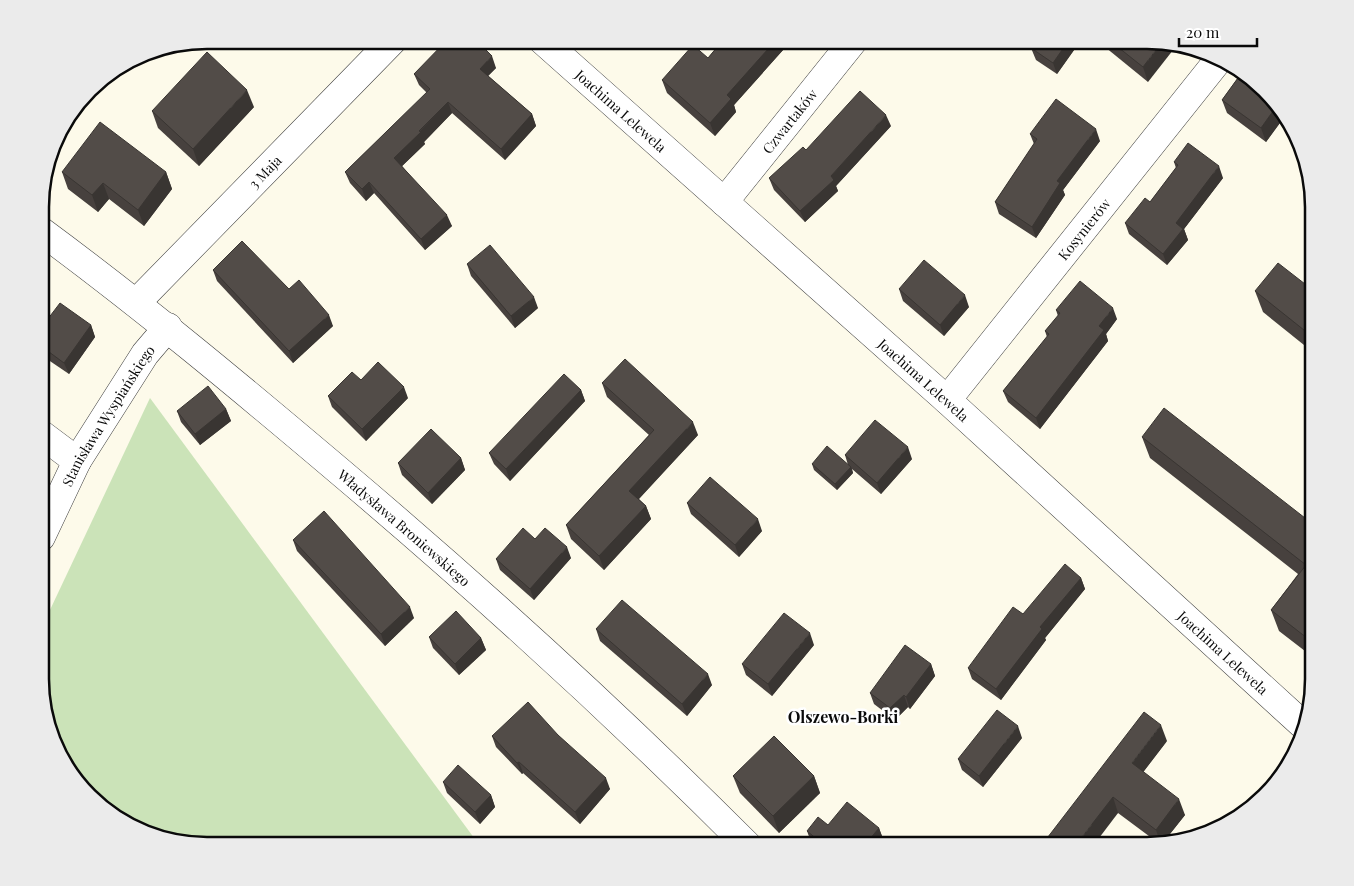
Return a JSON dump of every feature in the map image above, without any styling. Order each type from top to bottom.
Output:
[{"type":"street","name":"3 Maja","points":[[136,303],[384,49]]},
{"type":"street","name":"Joachima Lelewela","points":[[552,49],[947,400],[1299,721]]},
{"type":"street","name":"Czwartaków","points":[[724,202],[847,49]]},
{"type":"street","name":"Kosynierów","points":[[947,400],[1215,64]]},
{"type":"street","name":"Władysława Broniewskiego","points":[[49,236],[168,327],[428,547],[650,748],[739,837]]},
{"type":"street","name":"Stanisława Wyspiańskiego","points":[[49,520],[77,461],[145,354],[168,327]]},
{"type":"street","points":[[49,440],[77,461]]},
{"type":"green space","points":[[150,398],[473,837],[206,837],[166,832],[137,821],[110,805],[95,791],[81,776],[61,740],[50,700],[49,612]]},
{"type":"building","points":[[438,49],[485,49],[492,56],[480,69],[532,114],[501,149],[448,102],[394,158],[447,215],[421,239],[369,182],[362,189],[345,172],[430,89],[414,74]]},
{"type":"building","points":[[689,49],[698,49],[708,58],[716,49],[768,49],[727,95],[731,99],[710,123],[662,80]]},
{"type":"building","points":[[1032,49],[1063,49],[1053,63]]},
{"type":"building","points":[[1120,49],[1156,49],[1143,67]]},
{"type":"building","points":[[207,52],[247,90],[193,149],[152,111]]},
{"type":"building","points":[[1238,78],[1252,88],[1273,111],[1261,128],[1222,100]]},
{"type":"building","points":[[860,91],[886,115],[831,176],[834,180],[800,211],[769,178],[803,147],[806,150]]},
{"type":"building","points":[[1056,99],[1096,129],[1057,181],[1060,183],[1032,227],[995,202],[1037,139],[1030,134]]},
{"type":"building","points":[[100,122],[166,172],[138,210],[103,183],[92,195],[62,172]]},
{"type":"building","points":[[1188,143],[1219,166],[1176,223],[1183,229],[1163,254],[1125,223],[1145,198],[1150,202],[1178,165],[1174,162]]},
{"type":"building","points":[[242,241],[289,289],[299,280],[329,315],[289,351],[213,270]]},
{"type":"building","points":[[490,245],[534,297],[511,316],[467,264]]},
{"type":"building","points":[[924,260],[965,295],[940,325],[899,289]]},
{"type":"building","points":[[1278,263],[1305,284],[1305,331],[1255,291]]},
{"type":"building","points":[[1080,281],[1113,308],[1099,326],[1104,330],[1036,418],[1003,391],[1049,334],[1045,331],[1060,313],[1056,310]]},
{"type":"building","points":[[60,303],[91,325],[64,363],[49,352],[49,317]]},
{"type":"building","points":[[625,359],[693,422],[629,491],[646,506],[599,556],[566,525],[654,430],[602,383]]},
{"type":"building","points":[[378,362],[404,387],[362,429],[328,396],[352,372],[361,380]]},
{"type":"building","points":[[564,374],[581,390],[506,469],[489,453]]},
{"type":"building","points":[[208,386],[226,409],[195,434],[177,411]]},
{"type":"building","points":[[1164,408],[1305,518],[1305,564],[1142,437]]},
{"type":"building","points":[[875,420],[908,447],[877,483],[845,455]]},
{"type":"building","points":[[431,429],[461,458],[428,493],[398,463]]},
{"type":"building","points":[[827,446],[851,467],[835,484],[812,464]]},
{"type":"building","points":[[710,477],[758,519],[735,545],[687,503]]},
{"type":"building","points":[[324,511],[410,607],[381,634],[293,540]]},
{"type":"building","points":[[523,528],[535,539],[545,528],[567,547],[530,589],[496,559]]},
{"type":"building","points":[[1065,564],[1081,578],[1040,627],[1042,629],[996,689],[968,668],[1013,607],[1023,614]]},
{"type":"building","points":[[1305,566],[1305,636],[1271,610]]},
{"type":"building","points":[[622,600],[708,674],[682,704],[596,629]]},
{"type":"building","points":[[456,611],[481,638],[455,664],[429,637]]},
{"type":"building","points":[[784,613],[810,633],[768,684],[742,664]]},
{"type":"building","points":[[905,645],[931,664],[906,697],[904,695],[890,708],[870,693]]},
{"type":"building","points":[[528,702],[558,735],[606,778],[575,812],[519,762],[517,763],[492,736]]},
{"type":"building","points":[[997,710],[1018,726],[979,776],[958,759]]},
{"type":"building","points":[[1144,712],[1161,725],[1132,763],[1179,799],[1156,830],[1113,797],[1082,837],[1048,837]]},
{"type":"building","points":[[774,736],[814,776],[773,816],[733,776]]},
{"type":"building","points":[[458,765],[491,795],[475,812],[443,782]]},
{"type":"building","points":[[847,802],[879,828],[872,837],[814,837],[807,831],[818,817],[828,825]]},
{"type":"district","name":"Olszewo-Borki","points":[[843,716]]}]
